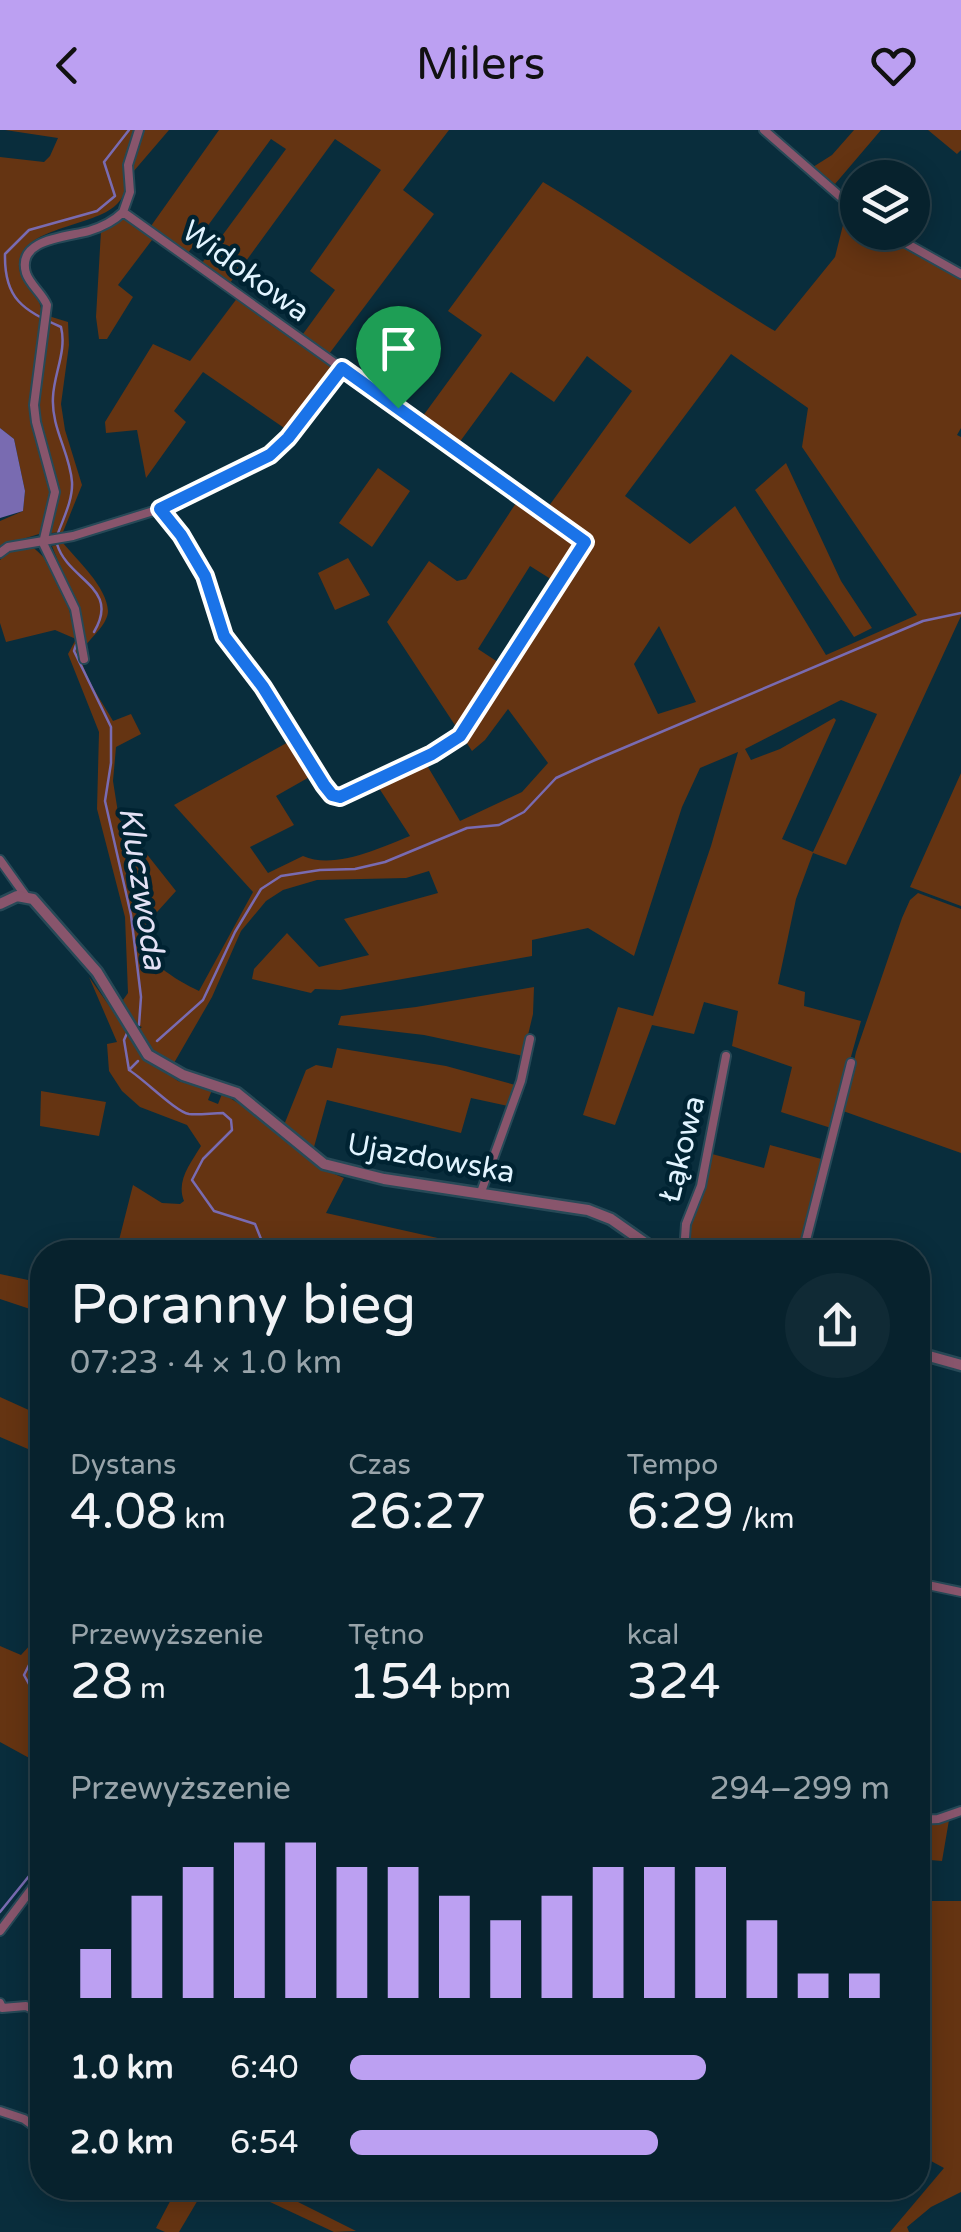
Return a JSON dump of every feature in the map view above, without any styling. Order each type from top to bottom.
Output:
[{"type":"street","points":[[84,659],[75,610],[44,543],[55,492],[34,413],[48,305],[24,267],[28,254],[39,244],[99,228],[124,212],[130,192],[128,165],[139,130]]},
{"type":"street","points":[[764,130],[840,196]]},
{"type":"street","name":"Widokowa","points":[[124,212],[585,542],[460,736],[432,754],[340,797],[332,795],[324,785],[263,687],[224,636],[205,576],[160,509]]},
{"type":"street","points":[[918,250],[961,274]]},
{"type":"street","points":[[0,553],[8,546],[44,543],[160,509],[270,455],[288,438],[342,368]]},
{"type":"street","points":[[0,860],[24,895],[0,904]]},
{"type":"street","name":"Ujazdowska","points":[[24,895],[33,899],[98,972],[144,1050],[183,1076],[238,1093],[324,1164],[384,1179],[588,1210],[611,1219],[641,1240]]},
{"type":"street","points":[[482,1192],[521,1080],[530,1039]]},
{"type":"street","name":"Łąkowa","points":[[685,1240],[686,1224],[701,1186],[726,1056]]},
{"type":"street","points":[[806,1240],[851,1063]]},
{"type":"street","points":[[930,1356],[961,1365]]},
{"type":"street","points":[[930,1586],[961,1592]]},
{"type":"street","points":[[930,1819],[961,1811]]},
{"type":"street","points":[[0,1931],[30,1891]]},
{"type":"street","points":[[0,2003],[2,2008],[30,2008]]},
{"type":"street","points":[[0,2112],[30,2123]]},
{"type":"shaded area","points":[[5,130],[137,130],[128,155],[126,188],[118,203],[93,218],[44,235],[22,254],[20,273],[38,299],[42,314],[68,322],[61,404],[82,485],[63,532],[39,534],[0,546],[0,521],[23,511],[25,491],[14,439],[0,428],[0,157],[44,162],[58,138]]},
{"type":"shaded area","points":[[143,130],[169,130],[133,172],[133,160]]},
{"type":"shaded area","points":[[219,130],[449,130],[403,190],[434,214],[329,354],[303,334],[335,290],[310,271],[381,170],[335,139],[230,283],[202,263],[286,149],[271,139],[188,253],[151,226]]},
{"type":"shaded area","points":[[854,130],[881,130],[855,160],[840,160],[840,178],[835,184],[813,167],[832,155]]},
{"type":"shaded area","points":[[928,130],[961,130],[961,150],[957,154]]},
{"type":"shaded area","points":[[543,182],[775,331],[835,257],[840,237],[840,250],[909,250],[961,278],[961,428],[957,435],[961,437],[961,616],[846,865],[813,853],[796,899],[778,984],[805,992],[804,1006],[861,1021],[831,1128],[781,1112],[792,1067],[732,1046],[738,1011],[704,1002],[694,1034],[652,1025],[615,1125],[583,1115],[618,1007],[653,1016],[711,846],[738,752],[700,768],[682,807],[634,956],[588,928],[532,940],[532,956],[340,990],[315,989],[311,993],[252,979],[254,969],[287,933],[319,967],[369,955],[344,919],[438,893],[429,871],[406,878],[317,880],[283,890],[266,901],[241,931],[212,997],[174,1063],[155,1054],[123,1000],[128,993],[125,917],[97,809],[99,732],[68,654],[76,639],[89,679],[113,721],[131,714],[141,734],[116,747],[113,781],[119,819],[176,891],[139,932],[141,942],[161,968],[199,991],[253,892],[174,805],[292,740],[313,775],[276,796],[294,825],[250,847],[268,873],[303,856],[315,860],[343,859],[410,836],[377,785],[425,762],[460,821],[522,792],[548,763],[508,709],[472,751],[387,622],[429,561],[457,581],[466,579],[518,500],[577,543],[578,548],[557,583],[530,566],[478,649],[507,668],[587,543],[546,510],[632,391],[587,356],[554,402],[511,372],[456,447],[420,420],[482,335],[448,311]],"holes":[[[731,354],[808,408],[802,447],[917,615],[826,655],[735,506],[690,544],[625,496]],[[659,626],[696,702],[658,714],[634,664]],[[841,700],[877,714],[813,852],[782,839],[836,720],[751,760],[745,749]]]},
{"type":"shaded area","points":[[122,218],[132,219],[155,236],[118,285],[133,297],[107,339],[99,339],[96,317],[101,231]]},
{"type":"shaded area","points":[[238,297],[336,369],[290,432],[203,372],[174,411],[186,422],[146,478],[137,430],[106,433],[105,422],[153,344],[190,361]]},
{"type":"shaded area","points":[[0,428],[14,439],[25,491],[23,511],[0,518]]},
{"type":"shaded area","points":[[786,463],[841,581],[872,628],[854,637],[755,490]]},
{"type":"shaded area","points":[[378,468],[410,491],[372,547],[339,523]]},
{"type":"shaded area","points":[[63,543],[90,574],[106,602],[106,620],[86,645],[52,546]]},
{"type":"shaded area","points":[[31,546],[45,559],[63,588],[76,639],[55,630],[6,642],[0,623],[0,560],[7,553]]},
{"type":"shaded area","points":[[348,558],[370,595],[335,610],[318,573]]},
{"type":"shaded area","points":[[961,773],[961,906],[910,887]]},
{"type":"shaded area","points":[[918,893],[961,909],[961,1153],[843,1111],[856,1052],[902,918]]},
{"type":"shaded area","points":[[89,977],[146,1058],[178,1081],[212,1090],[208,1100],[218,1104],[222,1094],[238,1103],[311,1160],[344,1178],[326,1213],[447,1240],[119,1240],[133,1185],[162,1203],[180,1204],[184,1201],[185,1173],[201,1146],[187,1125],[140,1107],[122,1091],[109,1071],[107,1044],[117,1042]]},
{"type":"shaded area","points":[[534,987],[533,1014],[523,1056],[424,1035],[338,1025],[341,1016]]},
{"type":"shaded area","points":[[337,1048],[446,1066],[515,1085],[508,1106],[471,1098],[461,1133],[327,1100],[314,1147],[284,1125],[306,1070],[316,1065],[332,1068]]},
{"type":"shaded area","points":[[41,1091],[106,1102],[99,1136],[40,1126]]},
{"type":"shaded area","points":[[770,1145],[825,1160],[804,1240],[687,1240],[712,1154],[764,1168]]},
{"type":"shaded area","points":[[0,1274],[30,1280],[30,1309],[0,1299]]},
{"type":"shaded area","points":[[0,1397],[30,1411],[30,1450],[0,1437]]},
{"type":"shaded area","points":[[30,1645],[30,1758],[0,1742],[0,1646],[21,1655]]},
{"type":"shaded area","points":[[949,1820],[942,1861],[930,1860],[930,1824]]},
{"type":"shaded area","points":[[930,1901],[961,1901],[961,2192],[931,2207],[907,2227],[909,2232],[890,2232],[917,2200],[930,2200],[930,2185],[944,2168],[930,2160]]},
{"type":"shaded area","points":[[171,2200],[198,2200],[179,2232],[156,2228]]},
{"type":"shaded area","points":[[266,2200],[294,2200],[356,2231],[334,2232]]},
{"type":"waterway","name":"Kluczwoda","points":[[57,536],[72,489],[71,471],[53,408],[61,327],[18,301],[8,282],[5,254],[29,230],[97,211],[115,196],[104,162],[129,130]]},
{"type":"waterway","name":"Kluczwoda","points":[[57,544],[63,557],[97,594],[101,617],[94,632]]},
{"type":"waterway","points":[[157,1041],[203,1000],[235,932],[261,889],[281,876],[385,862],[467,828],[499,825],[524,812],[556,778],[595,760],[923,621],[961,613]]},
{"type":"waterway","name":"Kluczwoda","points":[[76,645],[74,651],[111,727],[105,801],[131,915],[141,997],[139,1025]]},
{"type":"waterway","name":"Kluczwoda","points":[[128,1031],[124,1040],[129,1070],[183,1112],[223,1113],[231,1120],[232,1130],[203,1159],[192,1180],[214,1211],[255,1224],[261,1240]]},
{"type":"waterway","points":[[129,1070],[138,1061]]},
{"type":"waterway","name":"Kluczwoda","points":[[30,1663],[24,1675],[30,1686]]},
{"type":"waterway","name":"Kluczwoda","points":[[0,1912],[30,1875]]},
{"type":"route","points":[[342,368],[398,408],[585,542],[460,736],[389,776],[340,797],[332,795],[324,785],[263,687],[224,636],[205,576],[160,509],[270,455],[288,438],[342,368]]}]
